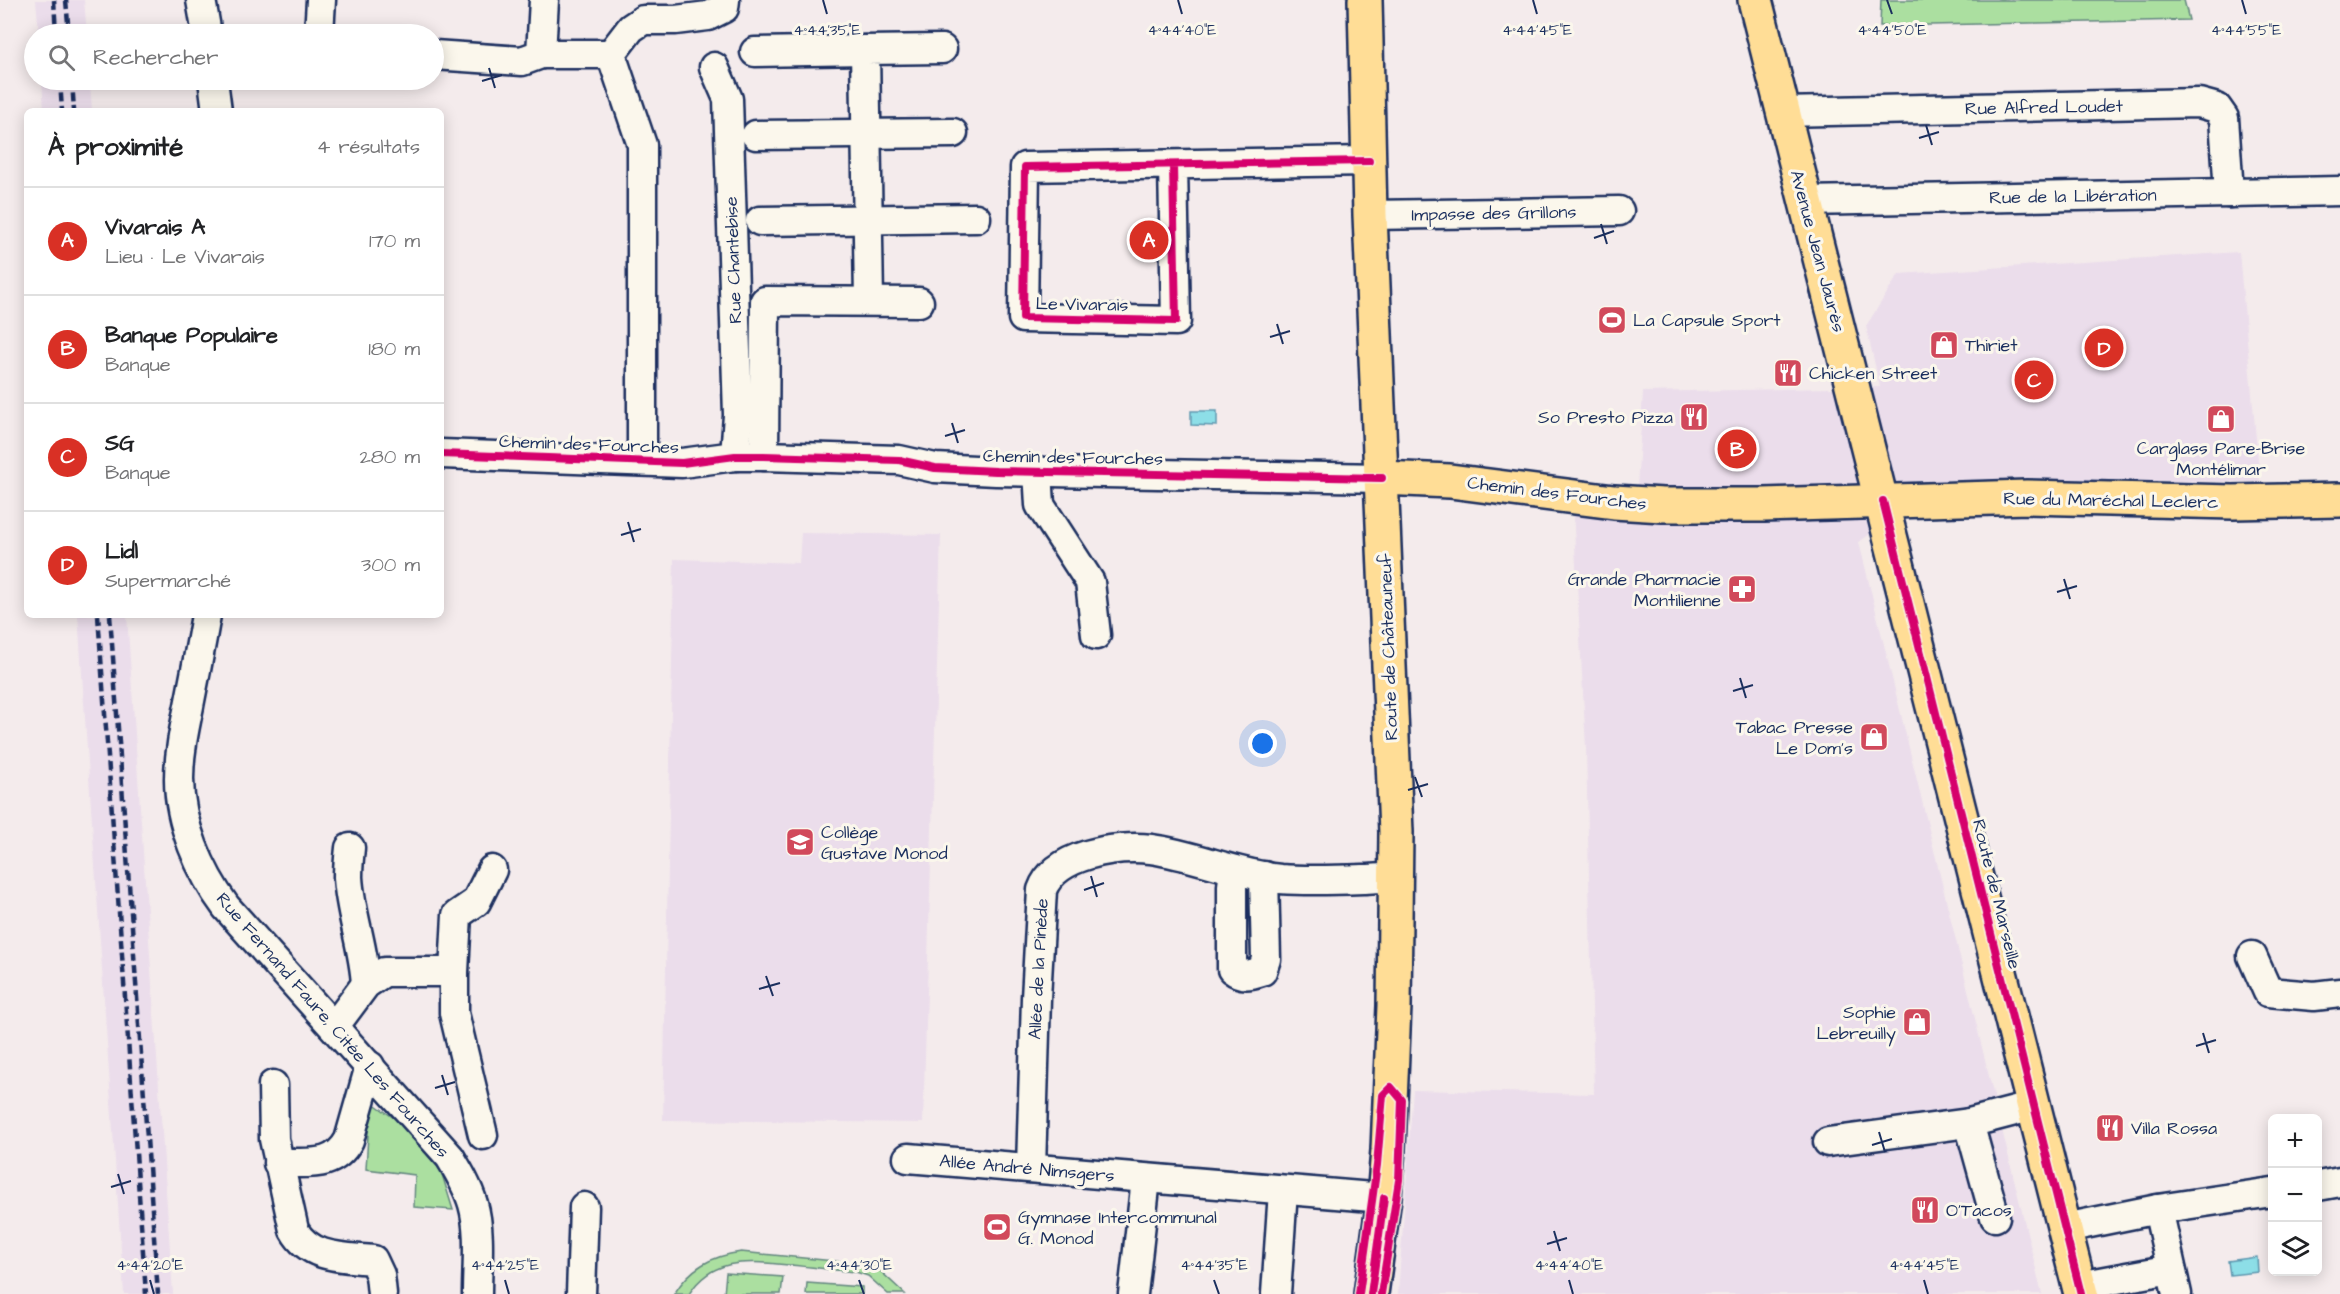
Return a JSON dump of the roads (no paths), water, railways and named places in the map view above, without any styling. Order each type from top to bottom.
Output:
[{"type":"main road","name":"Route de Châteauneuf","points":[[1365,0],[1370,215],[1396,832],[1394,1006],[1384,1198],[1371,1294]]},
{"type":"main road","name":"Avenue Jean Jaurès","points":[[1755,0],[1883,501]]},
{"type":"main road","name":"Chemin des Fourches","points":[[1382,478],[1450,481],[1614,502],[1663,505],[1764,505],[1883,501]]},
{"type":"main road","name":"Rue du Maréchal Leclerc","points":[[1883,501],[2027,496],[2233,502],[2340,500]]},
{"type":"main road","name":"Route de Marseille","points":[[1883,501],[2080,1290]]},
{"type":"street","points":[[201,0],[205,24]]},
{"type":"street","points":[[320,24],[321,0]]},
{"type":"street","points":[[541,54],[544,0]]},
{"type":"street","points":[[611,54],[631,28],[643,21],[708,16],[724,8],[725,0]]},
{"type":"street","points":[[755,52],[942,49]]},
{"type":"street","points":[[865,50],[869,301]]},
{"type":"street","points":[[444,56],[522,61],[541,54],[611,54]]},
{"type":"street","points":[[611,54],[642,145],[642,461]]},
{"type":"street","name":"Rue Chantebise","points":[[714,67],[728,99],[738,416],[735,456]]},
{"type":"street","points":[[214,90],[217,108]]},
{"type":"street","name":"Rue Alfred Loudet","points":[[1782,112],[2199,103],[2217,108],[2224,118],[2229,192]]},
{"type":"street","points":[[756,135],[953,133]]},
{"type":"street","name":"Le Vivarais","points":[[1173,165],[1176,321],[1023,318],[1025,167],[1369,161]]},
{"type":"street","name":"Rue de la Libération","points":[[1805,201],[2340,190]]},
{"type":"street","name":"Impasse des Grillons","points":[[1370,215],[1619,211]]},
{"type":"street","points":[[760,221],[976,218]]},
{"type":"street","points":[[764,456],[765,301],[919,302]]},
{"type":"street","name":"Chemin des Fourches","points":[[444,454],[682,462],[735,456],[764,456],[899,460],[935,468],[1382,478]]},
{"type":"street","points":[[1038,471],[1040,505],[1090,582],[1096,635]]},
{"type":"street","name":"Rue Fernand Faure, Citée Les Fourches","points":[[205,618],[180,761],[179,780],[188,832],[202,869],[226,907],[450,1157],[468,1188],[474,1205],[477,1224],[477,1294]]},
{"type":"street","points":[[350,848],[348,876],[365,961],[366,984]]},
{"type":"street","name":"Allée de la Pinède","points":[[1030,1168],[1035,998],[1042,890],[1044,884],[1057,869],[1088,855],[1138,849],[1161,851],[1264,876],[1316,880],[1395,878]]},
{"type":"street","points":[[483,1135],[454,1012],[454,972],[457,915],[476,902],[492,870]]},
{"type":"street","points":[[1234,870],[1232,969],[1250,976],[1262,971],[1266,959],[1264,876]]},
{"type":"street","points":[[2252,956],[2268,992],[2314,996],[2340,993]]},
{"type":"street","points":[[334,1026],[366,984],[384,972],[454,972]]},
{"type":"street","points":[[278,1163],[321,1161],[335,1158],[343,1150],[349,1140],[370,1066]]},
{"type":"street","points":[[273,1085],[274,1139],[294,1230],[299,1239],[308,1247],[322,1254],[373,1260],[380,1275],[382,1294]]},
{"type":"street","points":[[1828,1142],[1969,1123],[2034,1106]]},
{"type":"street","points":[[1969,1123],[1995,1217]]},
{"type":"street","name":"Allée André Nimsgers","points":[[908,1158],[1384,1198]]},
{"type":"street","points":[[1133,1294],[1146,1179]]},
{"type":"street","points":[[2322,1185],[2340,1182]]},
{"type":"street","points":[[1276,1294],[1283,1191]]},
{"type":"street","points":[[2065,1228],[2158,1209],[2268,1193]]},
{"type":"street","points":[[581,1294],[584,1207]]},
{"type":"street","points":[[2080,1290],[2174,1281],[2158,1209]]},
{"type":"water","points":[[1191,411],[1217,411],[1217,426],[1191,425]]},
{"type":"water","points":[[2257,1257],[2258,1272],[2230,1275],[2228,1261]]},
{"type":"railway","points":[[54,0],[55,24]]},
{"type":"railway","points":[[66,0],[68,24]]},
{"type":"railway","points":[[61,90],[62,108]]},
{"type":"railway","points":[[73,90],[74,108]]},
{"type":"railway","points":[[98,618],[146,1294]]},
{"type":"railway","points":[[110,618],[158,1294]]},
{"type":"place","name":"Vivarais A","points":[[1149,240]]},
{"type":"place","name":"La Capsule Sport","points":[[1612,320]]},
{"type":"place","name":"Thiriet","points":[[1944,345]]},
{"type":"place","name":"Lidl","points":[[2104,348]]},
{"type":"place","name":"Chicken Street","points":[[1788,373]]},
{"type":"place","name":"SG","points":[[2034,380]]},
{"type":"place","name":"So Presto Pizza","points":[[1694,417]]},
{"type":"place","name":"Carglass Pare-Brise Montélimar","points":[[2221,419]]},
{"type":"place","name":"Banque Populaire","points":[[1737,449]]},
{"type":"place","name":"Grande Pharmacie Montilienne","points":[[1742,589]]},
{"type":"place","name":"Tabac Presse Le Dom's","points":[[1874,737]]},
{"type":"place","name":"Collège Gustave Monod","points":[[800,842]]},
{"type":"place","name":"Sophie Lebreuilly","points":[[1917,1022]]},
{"type":"place","name":"Villa Rossa","points":[[2110,1128]]},
{"type":"place","name":"O'Tacos","points":[[1925,1210]]},
{"type":"place","name":"Gymnase Intercommunal G. Monod","points":[[997,1227]]}]
